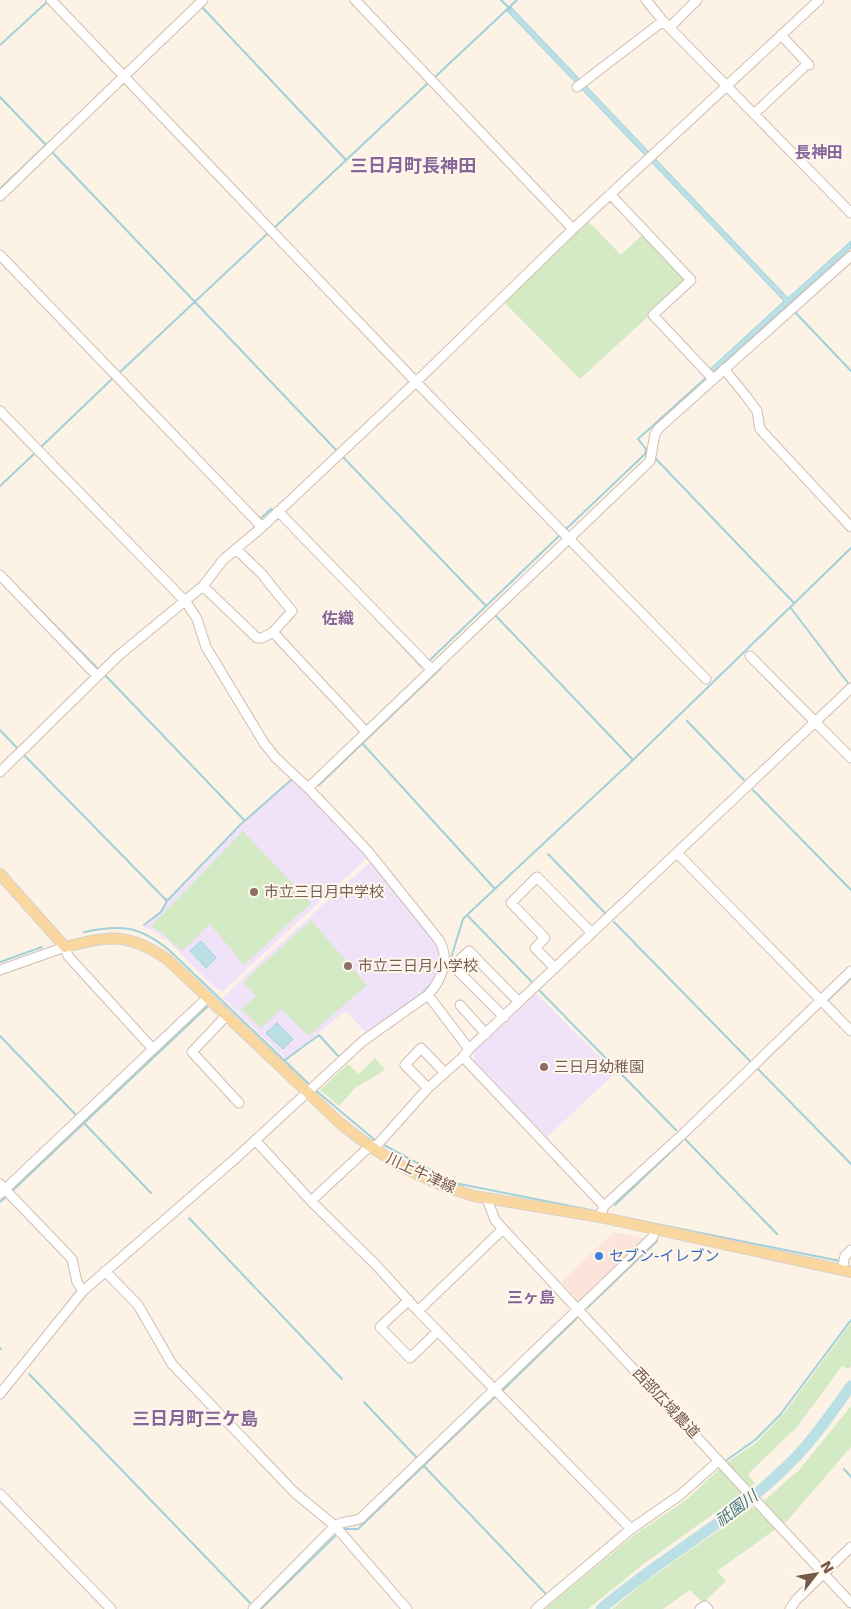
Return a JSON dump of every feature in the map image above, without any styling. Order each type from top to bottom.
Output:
[{"type":"main road","points":[[0,874],[65,947]]},
{"type":"main road","name":"川上牛津線","points":[[65,947],[110,938],[121,938],[151,948],[167,959],[227,1016],[376,1144],[396,1164],[437,1183],[454,1190],[488,1199],[600,1217],[846,1270]]},
{"type":"street","points":[[51,0],[416,382],[706,679]]},
{"type":"street","points":[[0,196],[203,0]]},
{"type":"street","points":[[355,0],[573,229]]},
{"type":"street","points":[[646,0],[666,24],[851,213]]},
{"type":"street","points":[[581,84],[697,0]]},
{"type":"street","points":[[0,772],[118,656],[178,606],[186,602],[203,586],[223,560],[262,527],[416,382],[573,229],[819,0]]},
{"type":"street","points":[[754,114],[806,66],[781,35]]},
{"type":"street","points":[[610,194],[691,280],[653,315],[713,379]]},
{"type":"street","points":[[0,254],[262,527]]},
{"type":"street","points":[[308,788],[568,538],[650,462],[659,428],[851,256]]},
{"type":"street","points":[[724,370],[757,412],[760,429],[851,527]]},
{"type":"street","points":[[0,411],[186,602],[197,619],[206,647],[258,733],[276,758],[308,788],[367,850],[441,944],[445,955],[444,965],[436,986],[428,995],[363,1041],[312,1090],[83,1291],[0,1394]]},
{"type":"street","points":[[278,511],[431,669]]},
{"type":"street","points":[[203,586],[257,638],[262,638],[273,632],[292,611],[264,575],[236,549]]},
{"type":"street","points":[[0,575],[98,676]]},
{"type":"street","points":[[273,632],[309,672],[324,684],[366,732]]},
{"type":"street","points":[[750,656],[851,758]]},
{"type":"street","points":[[311,1201],[376,1144],[428,1088],[462,1058],[469,1049],[851,688]]},
{"type":"street","points":[[677,853],[851,1030]]},
{"type":"street","points":[[555,968],[535,948],[545,938],[511,903],[538,877],[592,933]]},
{"type":"street","points":[[0,970],[65,947],[68,956],[153,1050]]},
{"type":"street","points":[[504,1017],[454,966],[469,951],[519,1002]]},
{"type":"street","points":[[600,1217],[604,1206],[824,1003],[851,971]]},
{"type":"street","points":[[428,995],[469,1049]]},
{"type":"street","points":[[83,1291],[77,1282],[72,1259],[4,1191],[208,997]]},
{"type":"street","points":[[460,1006],[486,1034]]},
{"type":"street","points":[[227,1016],[192,1052],[239,1103]]},
{"type":"street","points":[[428,1088],[405,1065],[421,1048],[445,1073]]},
{"type":"street","points":[[462,1058],[604,1206]]},
{"type":"street","points":[[255,1140],[311,1201],[376,1265],[502,1398],[631,1529]]},
{"type":"street","name":"西部広域農道","points":[[488,1199],[496,1220],[503,1229],[851,1603]]},
{"type":"street","points":[[418,1311],[503,1229]]},
{"type":"street","points":[[255,1607],[335,1526],[341,1522],[355,1521],[361,1518],[653,1237],[654,1229]]},
{"type":"street","points":[[846,1270],[848,1253]]},
{"type":"street","points":[[105,1271],[138,1304],[172,1364],[294,1492],[335,1526],[407,1609]]},
{"type":"street","points":[[408,1300],[380,1327],[410,1358],[438,1331]]},
{"type":"street","points":[[536,1609],[552,1593],[631,1529],[680,1495],[714,1465]]},
{"type":"street","points":[[0,1494],[111,1609]]},
{"type":"street","points":[[790,1609],[796,1600],[851,1547]]},
{"type":"street","points":[[700,1609],[705,1606],[708,1609]]},
{"type":"shaded area","name":"市立三日月中学校","points":[[293,779],[368,857],[222,992],[211,984],[169,942],[157,933],[144,927],[242,825]]},
{"type":"shaded area","name":"市立三日月小学校","points":[[371,861],[438,947],[441,959],[438,974],[424,993],[367,1034],[346,1011],[286,1059],[223,998]]},
{"type":"shaded area","name":"三日月幼稚園","points":[[536,993],[615,1073],[547,1137],[474,1061],[474,1052]]},
{"type":"shaded area","points":[[614,1232],[647,1239],[580,1302],[561,1282]]},
{"type":"green space","points":[[587,220],[621,255],[644,233],[688,280],[580,379],[503,301]]},
{"type":"green space","points":[[243,831],[311,903],[244,965],[210,924],[182,951],[151,926]]},
{"type":"green space","points":[[311,920],[367,985],[309,1036],[281,1009],[261,1028],[241,1009],[256,996],[243,982]]},
{"type":"green space","points":[[375,1058],[385,1070],[355,1088],[339,1106],[320,1090],[348,1064],[359,1074]]},
{"type":"green space","points":[[851,1323],[851,1366],[848,1369],[842,1366],[797,1427],[748,1474],[755,1484],[645,1563],[588,1609],[545,1609],[634,1535],[686,1500],[726,1463],[756,1443],[785,1412]]},
{"type":"green space","points":[[851,1406],[851,1447],[787,1521],[717,1571],[726,1581],[703,1603],[690,1590],[663,1609],[612,1609],[642,1584],[752,1507],[755,1509],[800,1469]]},
{"type":"water","points":[[511,7],[788,298],[851,241],[851,248],[712,373],[709,370],[784,301],[507,11]]},
{"type":"water","points":[[201,941],[216,958],[206,968],[190,951]]},
{"type":"water","points":[[277,1023],[293,1039],[283,1049],[266,1033]]},
{"type":"waterway","points":[[501,0],[510,9]]},
{"type":"waterway","points":[[435,77],[517,0]]},
{"type":"waterway","points":[[0,45],[48,1]]},
{"type":"waterway","points":[[201,6],[346,160]]},
{"type":"waterway","points":[[274,228],[428,83]]},
{"type":"waterway","points":[[0,97],[46,145],[0,189]]},
{"type":"waterway","points":[[51,151],[337,451]]},
{"type":"waterway","points":[[119,373],[267,234]]},
{"type":"waterway","points":[[794,311],[851,371]]},
{"type":"waterway","points":[[565,530],[645,454],[646,449],[638,439],[708,376]]},
{"type":"waterway","points":[[42,446],[113,378]]},
{"type":"waterway","points":[[0,486],[34,454]]},
{"type":"waterway","points":[[342,456],[486,606]]},
{"type":"waterway","points":[[656,459],[794,603]]},
{"type":"waterway","points":[[260,519],[272,510]]},
{"type":"waterway","points":[[430,660],[560,535]]},
{"type":"waterway","points":[[451,958],[463,919],[633,760],[851,548]]},
{"type":"waterway","points":[[19,589],[98,669]]},
{"type":"waterway","points":[[357,598],[422,667]]},
{"type":"waterway","points":[[790,607],[848,683]]},
{"type":"waterway","points":[[495,615],[633,760]]},
{"type":"waterway","points":[[319,785],[441,668]]},
{"type":"waterway","points":[[105,675],[245,821]]},
{"type":"waterway","points":[[687,721],[744,780]]},
{"type":"waterway","points":[[0,730],[18,749]]},
{"type":"waterway","points":[[362,743],[495,889]]},
{"type":"waterway","points":[[24,755],[167,901]]},
{"type":"waterway","points":[[144,925],[161,912],[167,901],[240,825],[291,780]]},
{"type":"waterway","points":[[753,790],[851,890]]},
{"type":"waterway","points":[[548,854],[605,913]]},
{"type":"waterway","points":[[467,915],[532,982]]},
{"type":"waterway","points":[[614,922],[750,1061]]},
{"type":"waterway","points":[[84,932],[109,928],[130,929],[158,942],[169,950],[311,1086]]},
{"type":"waterway","points":[[0,962],[42,947]]},
{"type":"waterway","points":[[826,1002],[851,978]]},
{"type":"waterway","points":[[364,1035],[423,993],[431,984]]},
{"type":"waterway","points":[[540,991],[676,1130]]},
{"type":"waterway","points":[[754,1071],[822,1005]]},
{"type":"waterway","points":[[12,1191],[207,1007]]},
{"type":"waterway","points":[[285,1060],[319,1035],[339,1057],[349,1048]]},
{"type":"waterway","points":[[0,1036],[77,1116]]},
{"type":"waterway","points":[[757,1068],[851,1164]]},
{"type":"waterway","points":[[314,1089],[376,1141]]},
{"type":"waterway","points":[[84,1123],[151,1193]]},
{"type":"waterway","points":[[684,1138],[777,1234]]},
{"type":"waterway","points":[[615,1205],[682,1141]]},
{"type":"waterway","points":[[382,1144],[460,1184],[595,1211]]},
{"type":"waterway","points":[[0,1202],[7,1196]]},
{"type":"waterway","points":[[612,1215],[840,1261]]},
{"type":"waterway","points":[[189,1218],[342,1379]]},
{"type":"waterway","points":[[587,1308],[657,1241]]},
{"type":"waterway","points":[[501,1392],[576,1319]]},
{"type":"waterway","points":[[724,1462],[755,1440],[780,1415],[851,1320]]},
{"type":"waterway","points":[[29,1374],[253,1606]]},
{"type":"waterway","name":"祇園川","points":[[601,1609],[648,1572],[721,1521],[767,1484],[806,1446],[851,1386]]},
{"type":"waterway","points":[[341,1529],[358,1529],[497,1395]]},
{"type":"waterway","points":[[364,1402],[418,1459]]},
{"type":"waterway","points":[[424,1466],[545,1593]]},
{"type":"waterway","points":[[844,1469],[851,1477]]},
{"type":"waterway","points":[[261,1609],[338,1533]]},
{"type":"place","name":"市立三日月中学校","points":[[254,892]]},
{"type":"place","name":"市立三日月小学校","points":[[348,966]]},
{"type":"place","name":"三日月幼稚園","points":[[544,1067]]},
{"type":"place","name":"セブン-イレブン","points":[[599,1256]]},
{"type":"district","name":"長神田","points":[[819,152]]},
{"type":"district","name":"三日月町長神田","points":[[413,166]]},
{"type":"district","name":"佐織","points":[[338,618]]},
{"type":"district","name":"三ヶ島","points":[[531,1297]]},
{"type":"district","name":"三日月町三ケ島","points":[[195,1419]]}]
